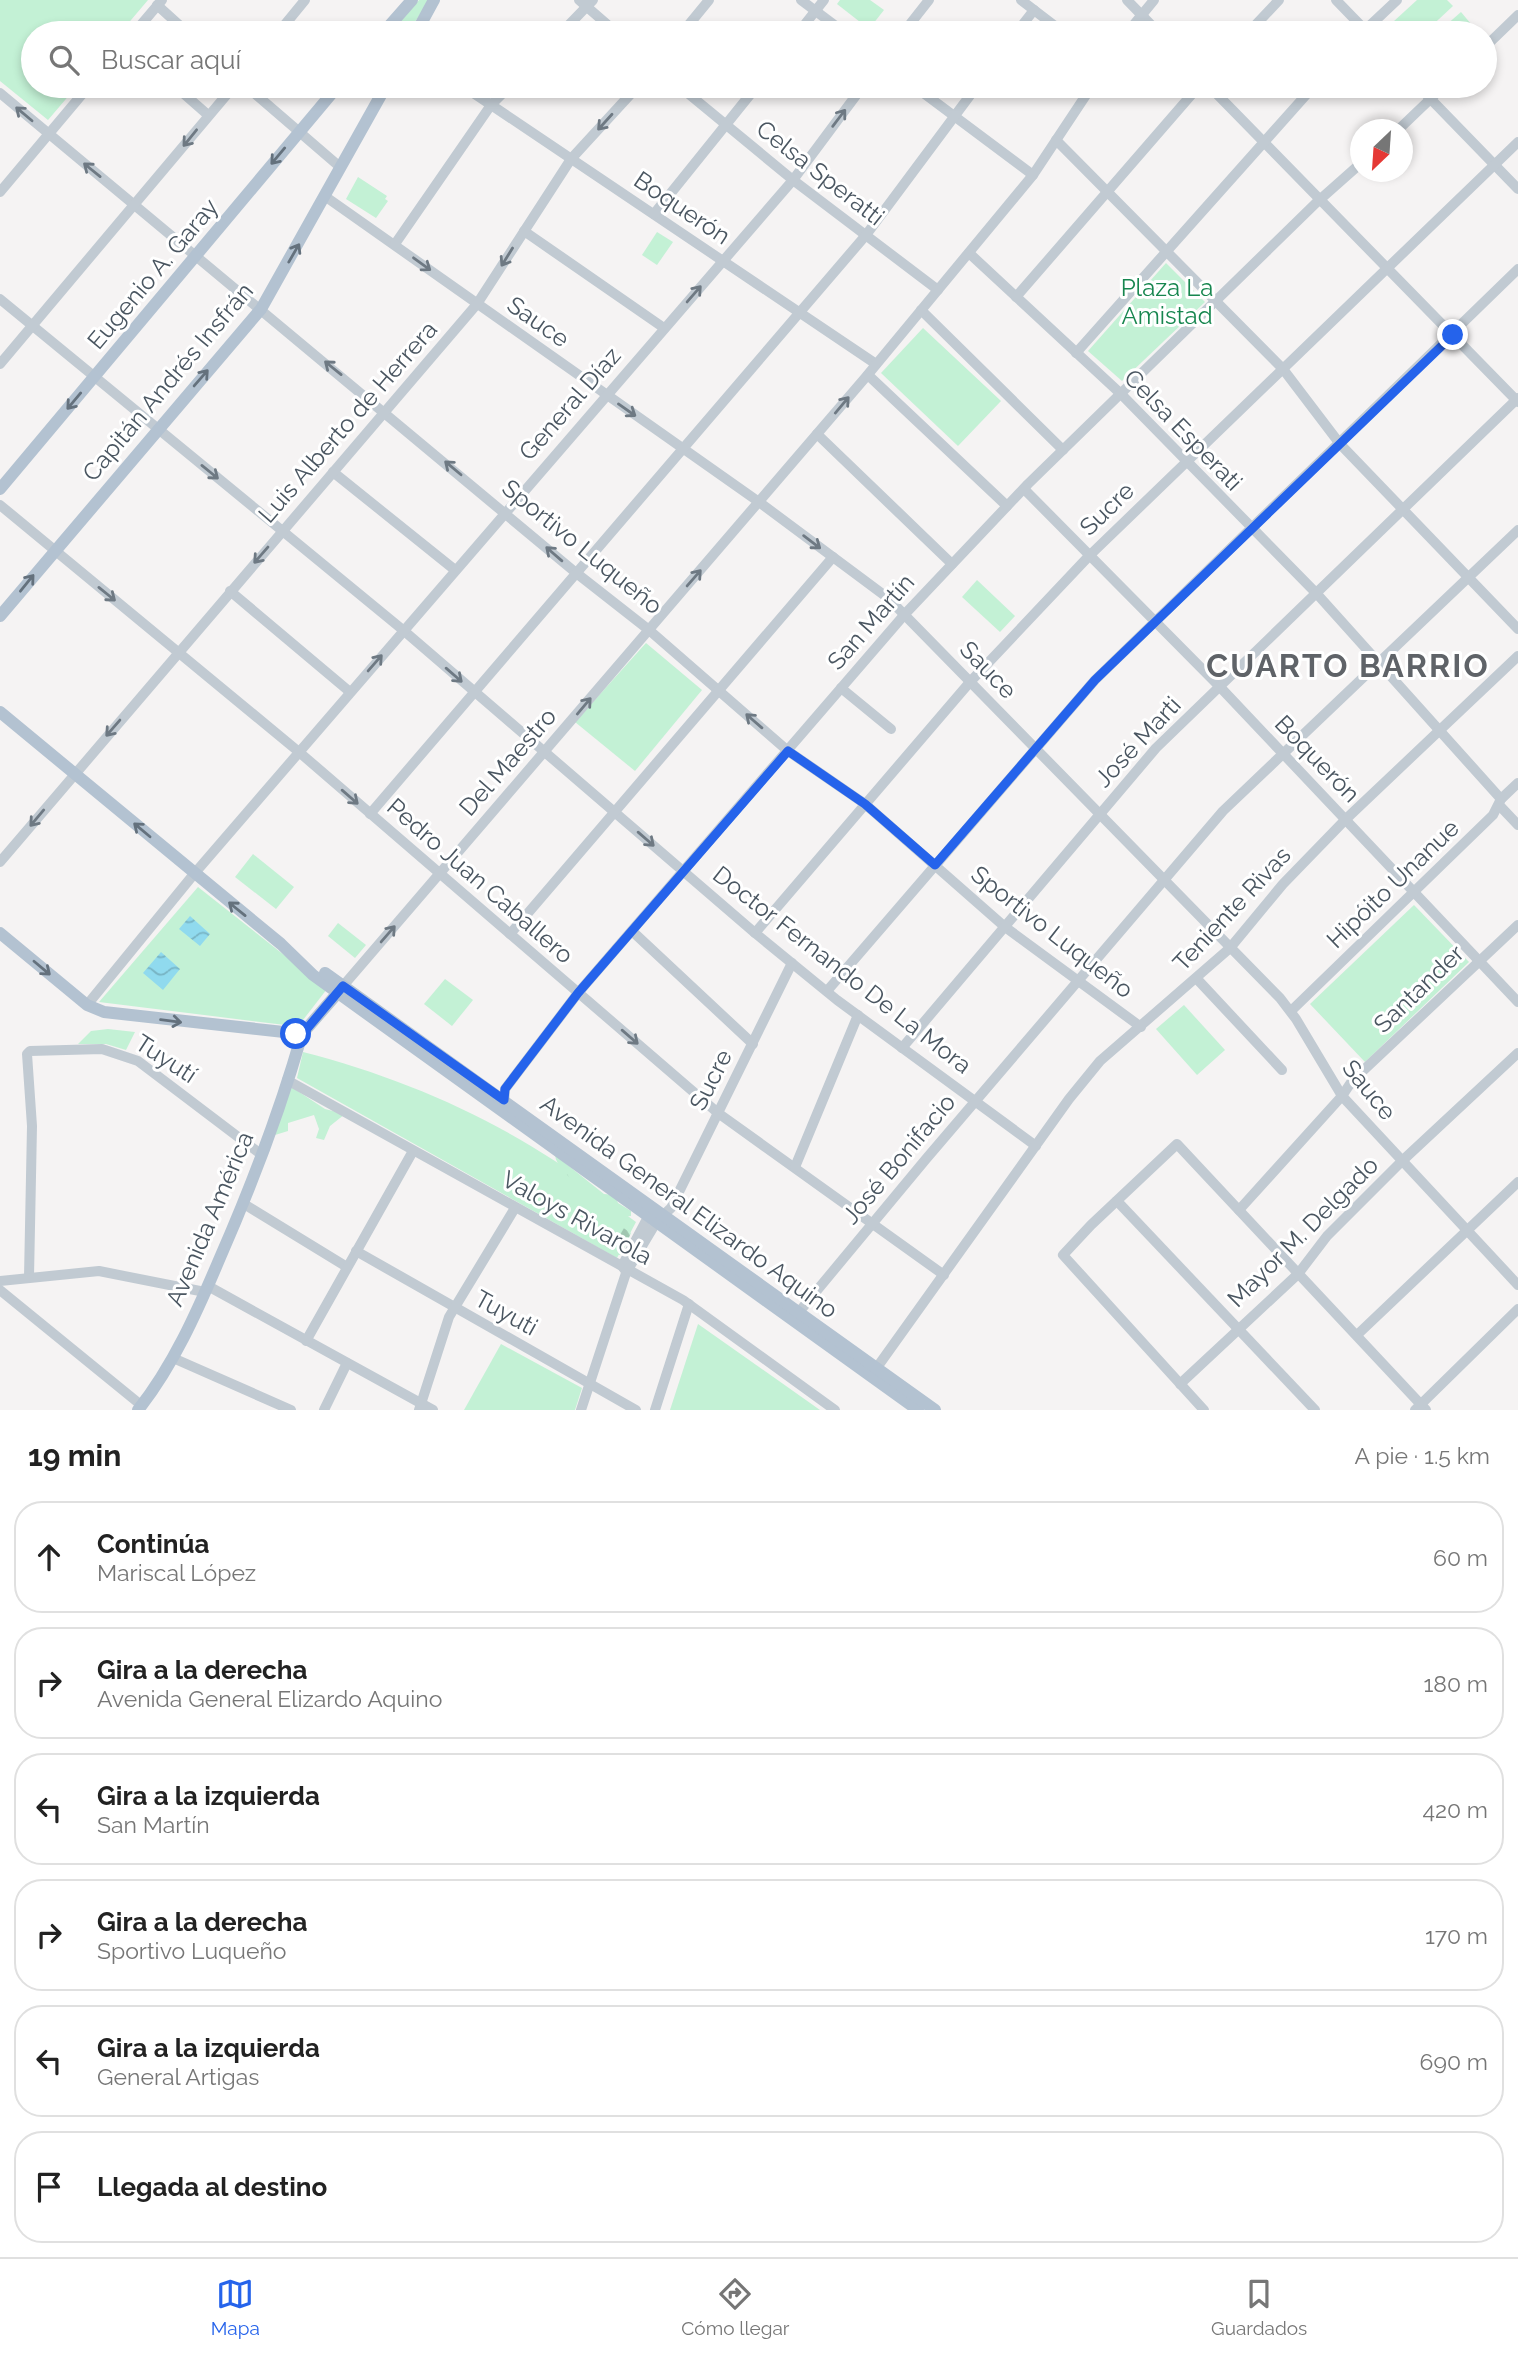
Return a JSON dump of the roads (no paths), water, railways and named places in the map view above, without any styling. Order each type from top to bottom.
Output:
[{"type":"main road","points":[[394,21],[412,0]]},
{"type":"main road","points":[[423,21],[434,0]]},
{"type":"main road","name":"Eugenio A. Garay","points":[[0,489],[328,98]]},
{"type":"main road","name":"Capitán Andrés Insfrán","points":[[0,616],[261,309],[379,98]]},
{"type":"main road","name":"Avenida General Elizardo Aquino","points":[[0,712],[194,874],[340,989],[873,1371],[935,1410]]},
{"type":"main road","points":[[0,933],[87,1005],[104,1013],[302,1034],[340,989]]},
{"type":"main road","name":"Avenida América","points":[[140,1408],[173,1358],[244,1204],[302,1034]]},
{"type":"main road","name":"Avenida General Elizardo Aquino","points":[[657,1217],[799,1312],[918,1410]]},
{"type":"street","points":[[288,21],[306,0]]},
{"type":"street","points":[[692,21],[709,0]]},
{"type":"street","points":[[801,0],[829,21]]},
{"type":"street","points":[[807,21],[824,0]]},
{"type":"street","points":[[912,21],[929,0]]},
{"type":"street","points":[[1021,0],[1048,21]]},
{"type":"street","points":[[1128,0],[1148,21]]},
{"type":"street","points":[[1136,21],[1154,0]]},
{"type":"street","points":[[1259,21],[1279,0]]},
{"type":"street","points":[[1336,0],[1355,21]]},
{"type":"street","points":[[1376,21],[1396,0]]},
{"type":"street","points":[[571,21],[586,2],[605,21]]},
{"type":"street","points":[[144,21],[159,3],[176,21]]},
{"type":"street","points":[[1025,21],[1034,10]]},
{"type":"street","points":[[1497,35],[1518,15]]},
{"type":"street","name":"Sportivo Luqueño","points":[[0,93],[386,411],[575,572],[649,630],[788,751],[865,804],[1004,927],[1079,979],[1141,1027]]},
{"type":"street","points":[[0,192],[79,98]]},
{"type":"street","points":[[188,98],[208,115]]},
{"type":"street","points":[[0,364],[223,98]]},
{"type":"street","points":[[259,98],[340,167]]},
{"type":"street","name":"Boquerón","points":[[481,98],[876,364]]},
{"type":"street","points":[[395,244],[498,98]]},
{"type":"street","name":"Luis Alberto de Herrera","points":[[0,862],[477,304],[571,159],[627,98]]},
{"type":"street","name":"Celsa Speratti","points":[[693,98],[793,180],[938,289]]},
{"type":"street","points":[[654,214],[747,98]]},
{"type":"street","name":"General Díaz","points":[[87,1005],[194,874],[793,180],[854,98]]},
{"type":"street","points":[[930,98],[1033,174]]},
{"type":"street","points":[[370,814],[866,235],[968,98]]},
{"type":"street","name":"Del Maestro","points":[[340,989],[922,310],[1033,174],[1084,98]]},
{"type":"street","points":[[1016,297],[1189,98]]},
{"type":"street","points":[[1221,98],[1517,400]]},
{"type":"street","points":[[1076,352],[1303,98]]},
{"type":"street","points":[[1410,119],[1431,99],[1518,189]]},
{"type":"street","points":[[1056,140],[1283,369],[1340,444],[1518,629]]},
{"type":"street","name":"Sucre","points":[[755,933],[970,682],[1089,556],[1518,142]]},
{"type":"street","name":"San Martín","points":[[504,1106],[505,1089],[578,993],[905,614],[1062,450],[1350,173]]},
{"type":"street","name":"Sauce","points":[[326,197],[759,502],[905,614],[1291,1011],[1342,1096],[1518,1285]]},
{"type":"street","points":[[524,231],[664,328]]},
{"type":"street","name":"Celsa Esperati","points":[[969,253],[1121,394],[1250,528],[1317,593],[1518,825]]},
{"type":"street","points":[[827,991],[1095,680],[1518,269]]},
{"type":"street","name":"Doctor Fernando De La Mora","points":[[0,299],[156,430],[403,630],[755,933],[858,1016],[1036,1146]]},
{"type":"street","points":[[922,310],[1062,450]]},
{"type":"street","points":[[866,377],[1007,506]]},
{"type":"street","name":"José Marti","points":[[902,1048],[1156,748],[1517,400]]},
{"type":"street","points":[[817,434],[952,564]]},
{"type":"street","points":[[333,472],[455,570]]},
{"type":"street","name":"Boquerón","points":[[1024,489],[1153,623],[1220,687],[1518,1002]]},
{"type":"street","name":"Pedro Juan Caballero","points":[[0,505],[299,752],[718,1113],[944,1275]]},
{"type":"street","name":"José Bonifacio","points":[[799,1312],[1223,811],[1518,530]]},
{"type":"street","points":[[510,934],[833,557]]},
{"type":"street","points":[[230,591],[350,692]]},
{"type":"street","name":"Teniente Rivas","points":[[873,1371],[1100,1061],[1230,948],[1283,884],[1346,819],[1518,656]]},
{"type":"street","points":[[841,688],[891,729]]},
{"type":"street","name":"Hipóito Unanue","points":[[1291,1011],[1493,816],[1500,802],[1518,783]]},
{"type":"street","name":"Santander","points":[[1239,1210],[1353,1081],[1518,925]]},
{"type":"street","points":[[632,931],[753,1044]]},
{"type":"street","name":"Sucre","points":[[581,1410],[625,1270],[718,1113],[792,963]]},
{"type":"street","points":[[1197,979],[1282,1070]]},
{"type":"street","points":[[795,1167],[858,1016]]},
{"type":"street","name":"Tuyutí","points":[[29,1277],[32,1126],[27,1054],[30,1051],[102,1049],[138,1061],[262,1155]]},
{"type":"street","name":"Mayor M. Delgado","points":[[1180,1384],[1298,1273],[1327,1236],[1402,1161],[1518,1053]]},
{"type":"street","name":"Valoys Rivarola","points":[[287,1080],[689,1304],[835,1410]]},
{"type":"street","points":[[1204,1410],[1063,1255],[1065,1250],[1177,1144],[1357,1335],[1421,1408],[1518,1309]]},
{"type":"street","points":[[306,1341],[413,1151]]},
{"type":"street","points":[[1357,1335],[1518,1182]]},
{"type":"street","points":[[1116,1201],[1315,1410]]},
{"type":"street","points":[[244,1204],[346,1267]]},
{"type":"street","points":[[420,1406],[454,1309],[515,1208]]},
{"type":"street","name":"Tuyuti","points":[[356,1251],[636,1410]]},
{"type":"street","points":[[0,1281],[99,1270],[207,1289],[347,1363],[420,1406],[433,1410]]},
{"type":"street","points":[[0,1290],[140,1408]]},
{"type":"street","points":[[655,1410],[689,1304]]},
{"type":"street","points":[[173,1358],[291,1410]]},
{"type":"street","points":[[324,1410],[347,1363]]},
{"type":"water","points":[[190,916],[210,934],[200,946],[179,929]]},
{"type":"water","points":[[161,952],[180,969],[163,990],[143,973]]},
{"type":"district","name":"CUARTO BARRIO","points":[[1348,666]]},
{"type":"park label","name":"Plaza La Amistad","points":[[1167,302]]}]
